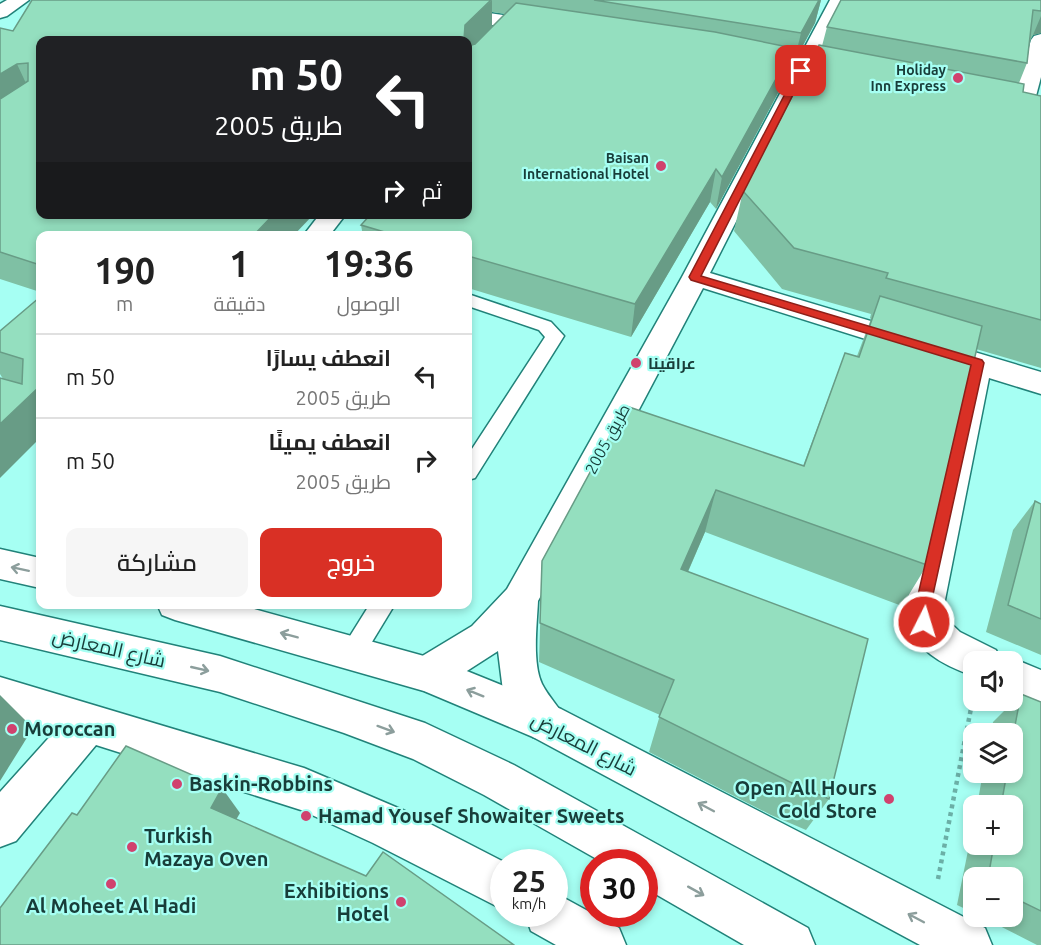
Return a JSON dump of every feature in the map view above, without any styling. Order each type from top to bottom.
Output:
[{"type":"street","points":[[0,12],[20,0]]},
{"type":"street","points":[[360,0],[500,28],[568,31]]},
{"type":"street","name":"طريق 2005","points":[[428,674],[486,638],[520,600],[695,277],[839,0]]},
{"type":"street","points":[[1020,115],[1041,40]]},
{"type":"street","points":[[997,111],[1041,120]]},
{"type":"street","points":[[319,231],[330,219]]},
{"type":"street","points":[[695,277],[1041,383]]},
{"type":"street","points":[[963,652],[932,635],[924,622],[923,608],[977,363]]},
{"type":"street","points":[[0,564],[36,572]]},
{"type":"street","name":"طريق 2005","points":[[520,600],[516,644],[523,691],[547,723]]},
{"type":"street","name":"شارع المعارض","points":[[193,609],[428,674],[547,723],[968,945]]},
{"type":"street","name":"شارع المعارض","points":[[0,622],[219,674],[344,714],[424,743],[499,780],[620,849]]},
{"type":"street","points":[[1023,681],[1041,689]]},
{"type":"street","points":[[0,696],[304,790],[389,827],[490,880]]},
{"type":"street","points":[[0,825],[89,722]]},
{"type":"street","name":"شارع المعارض","points":[[658,870],[791,945]]},
{"type":"street","points":[[568,925],[602,945]]},
{"type":"lane","points":[[472,301],[545,326],[555,336],[472,466]]},
{"type":"lane","points":[[352,652],[379,609]]},
{"type":"path","points":[[930,925],[971,711]]},
{"type":"building","points":[[32,0],[491,0],[465,25],[464,36],[36,36],[36,219],[269,219],[258,231],[36,231],[36,264],[0,252],[0,99],[28,81],[28,63],[17,64],[0,74],[0,28],[13,31]]},
{"type":"building","points":[[594,0],[819,0],[801,33]]},
{"type":"building","points":[[841,0],[1041,0],[1041,11],[1033,10],[1027,63],[827,27]]},
{"type":"building","points":[[516,3],[715,32],[793,48],[722,177],[716,169],[635,304],[472,257],[472,231],[381,231],[361,225],[366,219],[472,219],[472,45]]},
{"type":"building","points":[[819,45],[1024,84],[1023,92],[1041,96],[1041,320],[886,278],[888,273],[794,248],[743,191]]},
{"type":"building","points":[[880,296],[982,326],[927,565],[716,490],[681,569],[868,639],[829,799],[659,717],[674,680],[540,623],[542,561],[626,406],[804,466],[845,353],[859,357]]},
{"type":"building","points":[[36,300],[36,390],[0,424],[0,378],[22,384],[23,359],[0,352],[0,331]]},
{"type":"building","points":[[1035,501],[1041,504],[1041,619],[1008,605]]},
{"type":"building","points":[[1023,695],[1041,702],[1041,911],[1023,902],[1023,867],[990,867],[992,855],[1023,855],[1023,795],[1003,795],[1005,783],[1023,783],[1023,723],[1015,723],[1018,711],[1023,711]]},
{"type":"building","points":[[126,746],[222,788],[211,808],[366,876],[383,852],[514,945],[0,945],[0,908],[72,813],[77,815]]},
{"type":"place","name":"Holiday Inn Express","points":[[958,78]]},
{"type":"place","name":"Baisan International Hotel","points":[[661,166]]},
{"type":"place","name":"عراقينا","points":[[636,363]]},
{"type":"place","name":"Moroccan","points":[[12,729]]},
{"type":"place","name":"Baskin-Robbins","points":[[177,784]]},
{"type":"place","name":"Open All Hours Cold Store","points":[[889,799]]},
{"type":"place","name":"Hamad Yousef Showaiter Sweets","points":[[306,816]]},
{"type":"place","name":"Turkish Mazaya Oven","points":[[132,847]]},
{"type":"place","name":"Al Moheet Al Hadi","points":[[111,884]]},
{"type":"place","name":"Exhibitions Hotel","points":[[401,902]]},
{"type":"route","points":[[801,71],[695,277],[977,363],[923,608],[924,622]]}]
